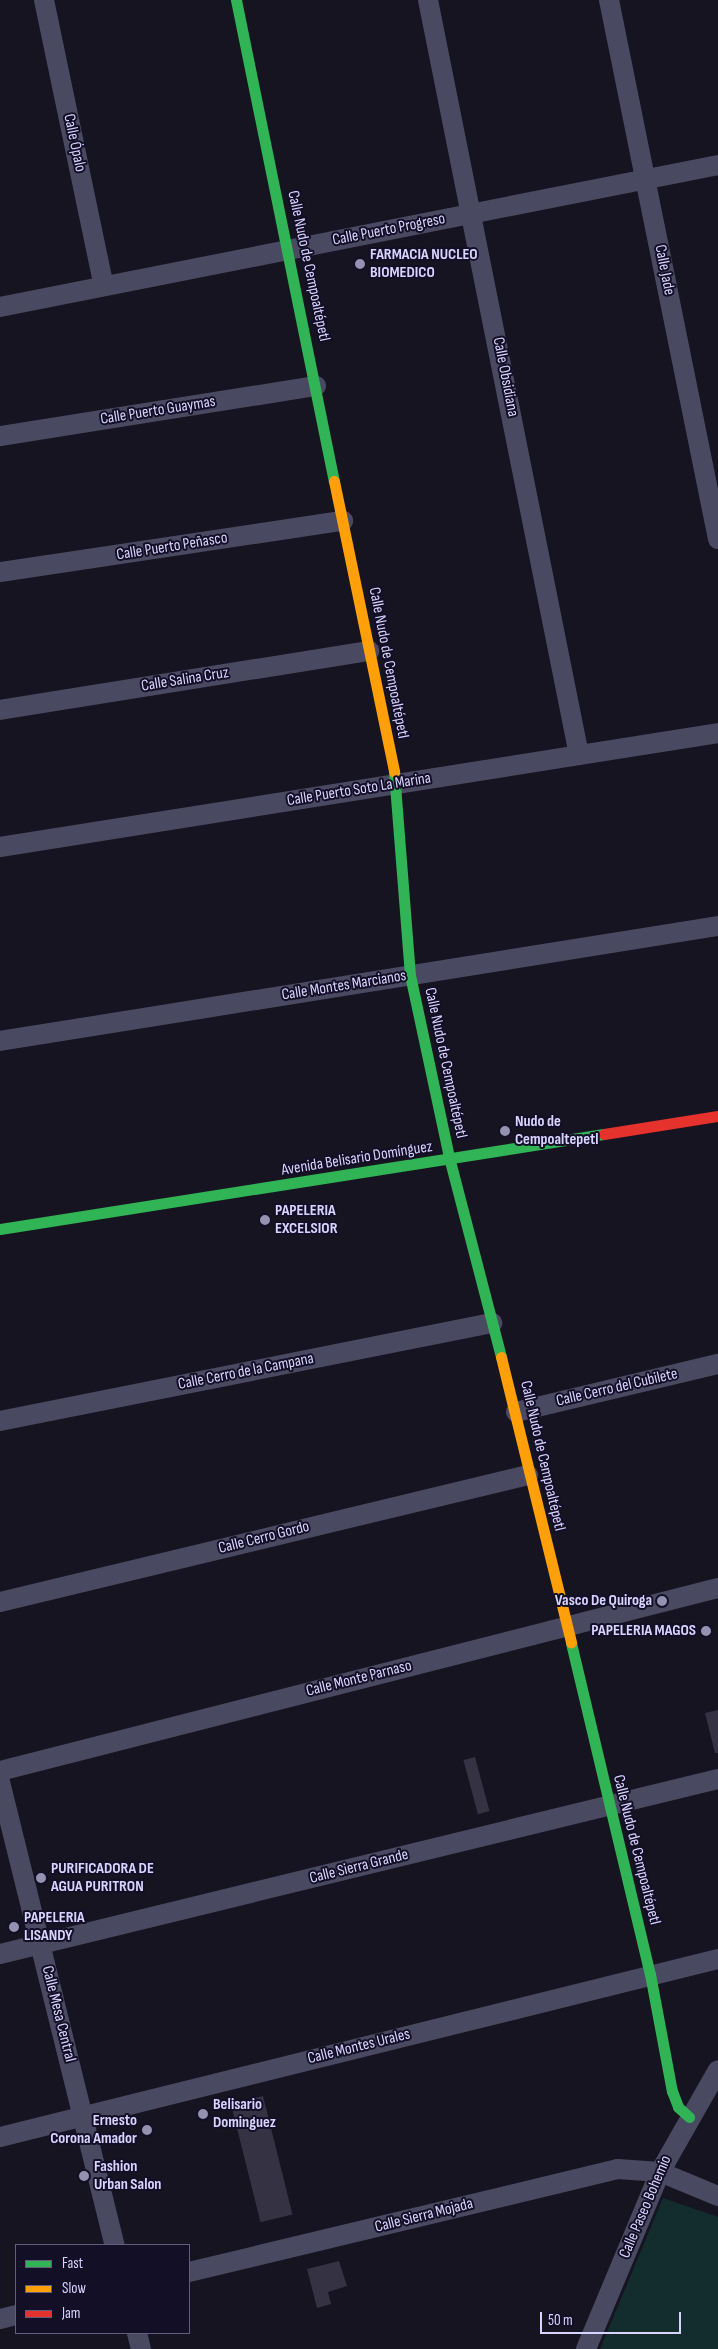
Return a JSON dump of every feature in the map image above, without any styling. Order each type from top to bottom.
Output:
[{"type":"street","name":"Calle Ópalo","points":[[44,0],[104,286]]},
{"type":"street","name":"Calle Nudo de Cempoaltépetl","points":[[236,0],[396,784],[410,975],[450,1161],[516,1412],[528,1474],[567,1626],[650,1974],[672,2091],[678,2107],[689,2117]]},
{"type":"street","name":"Calle Obsidiana","points":[[428,0],[473,214],[579,755]]},
{"type":"street","name":"Calle Jade","points":[[609,0],[718,539]]},
{"type":"street","name":"Calle Puerto Progreso","points":[[0,307],[718,164]]},
{"type":"street","name":"Calle Puerto Guaymas","points":[[0,436],[316,386]]},
{"type":"street","name":"Calle Puerto Peñasco","points":[[0,572],[343,521]]},
{"type":"street","name":"Calle Salina Cruz","points":[[0,710],[369,651]]},
{"type":"street","name":"Calle Puerto Soto La Marina","points":[[0,847],[718,733]]},
{"type":"street","name":"Calle Montes Marcianos","points":[[0,1040],[718,926]]},
{"type":"street","name":"Avenida Belisario Domínguez","points":[[0,1229],[450,1161],[718,1116]]},
{"type":"street","name":"Calle Cerro de la Campana","points":[[0,1421],[492,1323]]},
{"type":"street","name":"Calle Cerro del Cubilete","points":[[516,1412],[718,1364]]},
{"type":"street","name":"Calle Cerro Gordo","points":[[0,1602],[528,1474]]},
{"type":"street","name":"Calle Monte Parnaso","points":[[0,1771],[718,1588]]},
{"type":"street","name":"Calle Sierra Grande","points":[[0,1954],[718,1780]]},
{"type":"street","name":"Calle Mesa Central","points":[[0,1782],[115,2244]]},
{"type":"street","name":"Calle Montes Urales","points":[[0,2136],[650,1974],[718,1959]]},
{"type":"street","name":"Calle Paseo Bohemio","points":[[586,2349],[660,2172],[689,2117],[718,2070]]},
{"type":"street","name":"Calle Sierra Mojada","points":[[190,2272],[618,2169],[660,2172],[718,2196]]},
{"type":"street","points":[[0,2319],[15,2315]]},
{"type":"street","points":[[137,2334],[141,2349]]},
{"type":"green space","points":[[663,2198],[718,2217],[718,2349],[600,2349]]},
{"type":"building","points":[[718,1710],[718,1753],[715,1753],[705,1713]]},
{"type":"building","points":[[475,1757],[489,1811],[478,1814],[463,1760]]},
{"type":"building","points":[[263,2096],[293,2214],[260,2222],[231,2104]]},
{"type":"building","points":[[339,2261],[347,2286],[328,2292],[331,2304],[317,2308],[307,2269]]},
{"type":"traffic: fast","points":[[236,0],[334,481]]},
{"type":"traffic: fast","points":[[394,772],[410,975],[450,1161],[501,1357]]},
{"type":"traffic: fast","points":[[0,1229],[604,1134]]},
{"type":"traffic: fast","points":[[571,1643],[650,1974],[672,2091],[678,2107],[689,2117]]},
{"type":"traffic: slow","points":[[334,481],[394,772]]},
{"type":"traffic: slow","points":[[501,1357],[571,1643]]},
{"type":"traffic: jam","points":[[604,1134],[718,1116]]},
{"type":"place","name":"FARMACIA NUCLEO BIOMEDICO","points":[[360,264]]},
{"type":"place","name":"Nudo de Cempoaltepetl","points":[[505,1131]]},
{"type":"place","name":"PAPELERIA EXCELSIOR","points":[[265,1220]]},
{"type":"place","name":"Vasco De Quiroga","points":[[662,1601]]},
{"type":"place","name":"PAPELERIA MAGOS","points":[[706,1631]]},
{"type":"place","name":"PURIFICADORA DE AGUA PURITRON","points":[[41,1878]]},
{"type":"place","name":"PAPELERIA LISANDY","points":[[14,1927]]},
{"type":"place","name":"Belisario Dominguez","points":[[203,2114]]},
{"type":"place","name":"Ernesto Corona Amador","points":[[147,2130]]},
{"type":"place","name":"Fashion Urban Salon","points":[[84,2176]]}]
